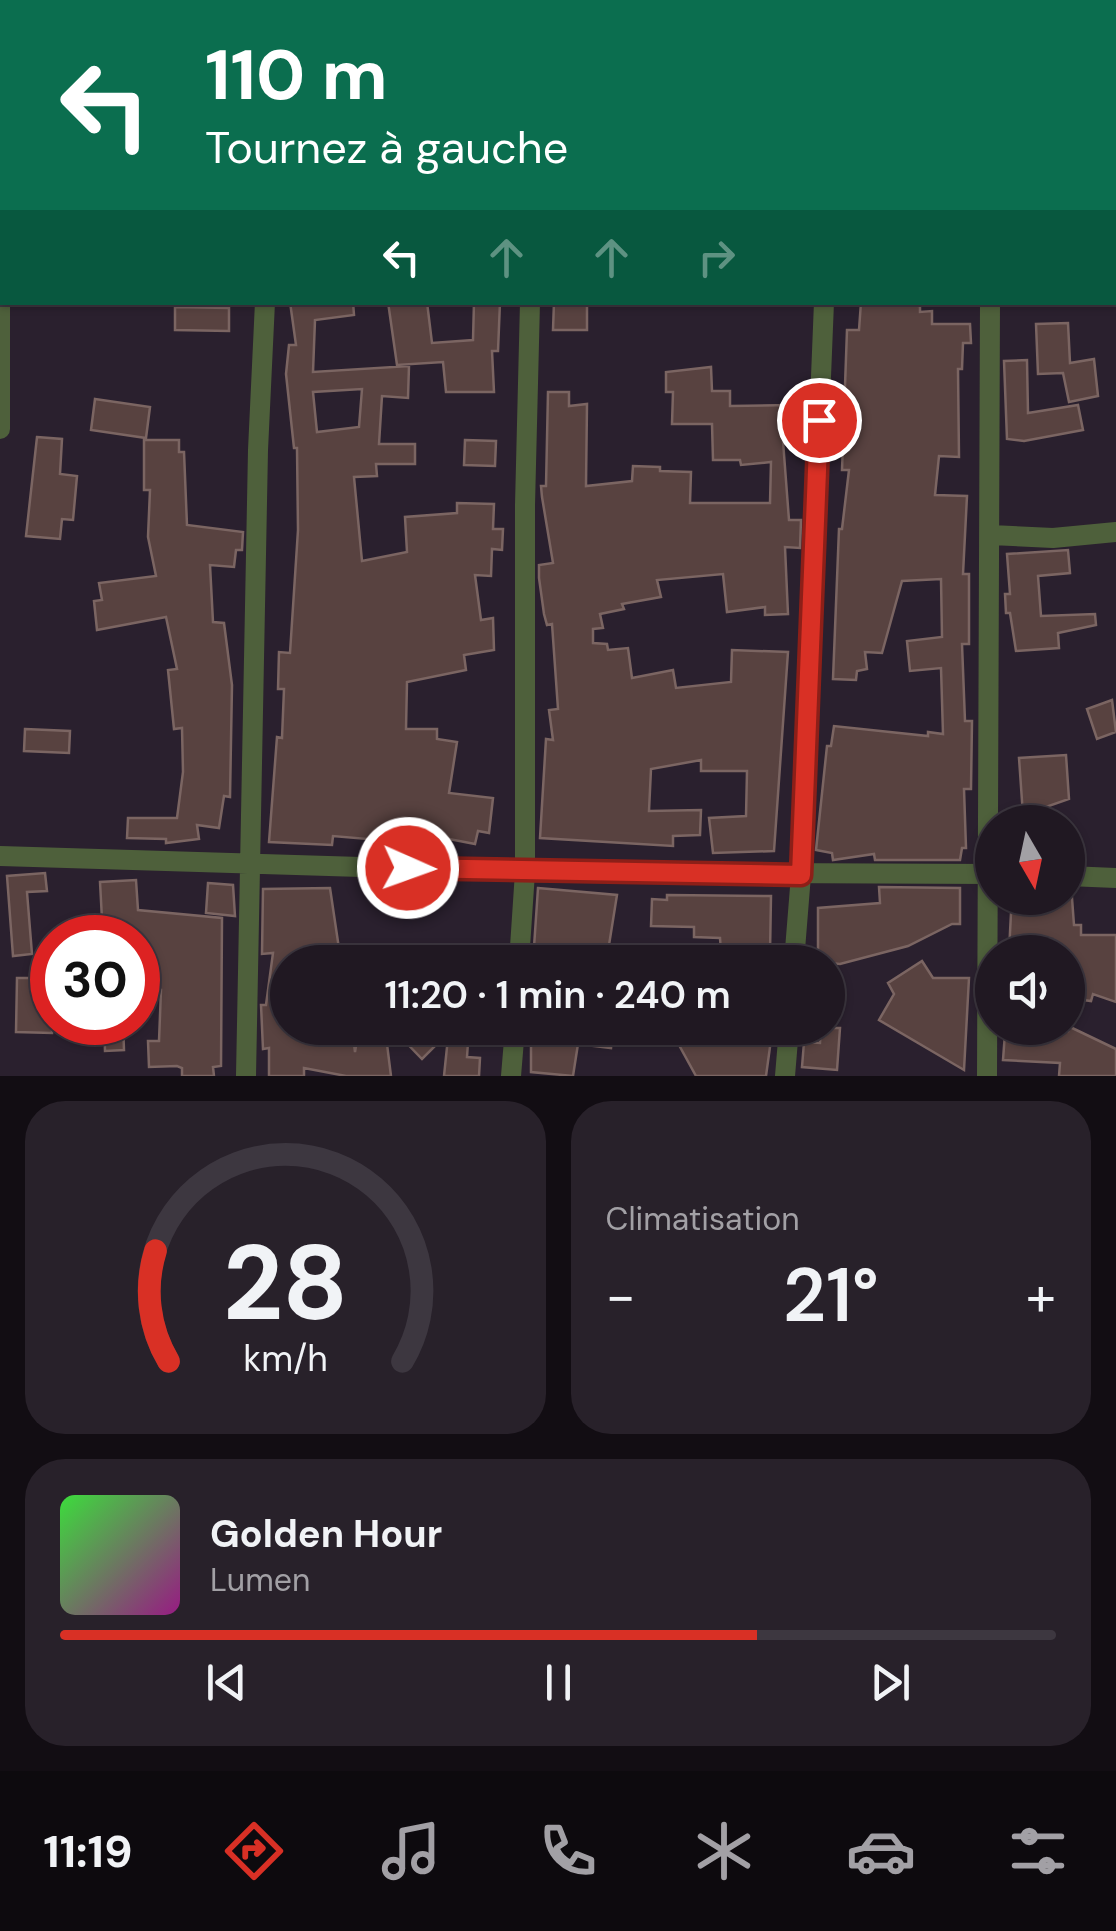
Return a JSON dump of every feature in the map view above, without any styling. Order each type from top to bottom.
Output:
[{"type":"street","points":[[0,299],[0,428]]},
{"type":"street","points":[[246,1076],[258,450],[265,305]]},
{"type":"street","points":[[520,945],[525,872],[525,505],[530,305]]},
{"type":"street","points":[[795,945],[824,305]]},
{"type":"street","points":[[990,305],[991,805]]},
{"type":"street","points":[[991,535],[1054,538],[1116,532]]},
{"type":"street","points":[[0,856],[525,872],[975,874]]},
{"type":"street","points":[[1085,877],[1116,878]]},
{"type":"street","points":[[988,1076],[990,915]]},
{"type":"street","points":[[511,1076],[513,1045]]},
{"type":"street","points":[[785,1076],[788,1045]]},
{"type":"building","points":[[290,305],[353,305],[354,315],[315,320],[313,372],[409,366],[408,398],[382,396],[379,444],[415,444],[415,464],[376,464],[377,476],[354,477],[362,561],[407,552],[405,517],[457,513],[457,503],[494,504],[493,529],[503,529],[502,550],[492,549],[491,576],[475,575],[481,620],[493,618],[494,650],[464,655],[466,670],[407,682],[406,729],[437,729],[437,739],[457,742],[449,793],[493,798],[489,833],[478,831],[475,844],[449,839],[449,846],[333,836],[332,845],[269,842],[277,737],[282,738],[284,689],[278,689],[279,652],[290,653],[298,530],[297,448],[286,374],[289,345],[296,345]],"holes":[[[362,389],[359,427],[317,432],[313,392]]]},
{"type":"building","points":[[388,305],[427,305],[432,343],[473,340],[474,305],[500,305],[498,351],[492,351],[494,392],[446,392],[443,362],[397,365]]},
{"type":"building","points":[[554,305],[587,305],[587,330],[553,330]]},
{"type":"building","points":[[861,305],[920,306],[920,312],[932,311],[932,324],[970,324],[971,343],[963,343],[962,369],[958,369],[959,457],[939,456],[935,495],[967,496],[963,574],[969,574],[969,644],[962,644],[965,721],[972,721],[971,789],[964,789],[966,848],[962,848],[960,860],[875,860],[874,854],[833,860],[832,853],[816,850],[827,746],[831,746],[834,726],[928,736],[928,732],[943,734],[941,668],[910,671],[907,641],[942,637],[941,579],[902,581],[882,653],[865,652],[867,669],[857,671],[856,680],[833,679],[839,529],[849,470],[842,470],[847,330],[859,330]]},
{"type":"building","points":[[175,307],[229,308],[229,331],[175,330]]},
{"type":"building","points":[[1068,323],[1070,363],[1094,359],[1098,396],[1069,402],[1063,373],[1038,374],[1036,324]]},
{"type":"building","points":[[1027,360],[1028,413],[1078,405],[1083,430],[1024,441],[1007,439],[1004,361]]},
{"type":"building","points":[[711,367],[712,391],[730,391],[730,406],[791,405],[792,441],[783,441],[789,520],[801,520],[800,548],[785,547],[788,614],[765,615],[765,607],[727,612],[723,574],[657,580],[661,597],[622,604],[624,609],[600,614],[603,628],[593,629],[593,643],[607,644],[608,650],[628,648],[632,678],[673,670],[676,688],[731,682],[732,650],[788,652],[774,851],[713,853],[709,818],[746,816],[747,771],[701,771],[701,760],[651,769],[649,811],[701,810],[700,835],[673,836],[673,846],[540,838],[546,739],[553,740],[549,710],[558,709],[552,624],[547,625],[539,578],[539,565],[553,563],[541,486],[546,486],[548,392],[569,392],[569,406],[587,404],[586,486],[632,481],[633,466],[660,467],[660,471],[691,472],[690,503],[770,503],[771,462],[741,465],[740,460],[713,460],[712,424],[672,424],[673,392],[666,392],[666,372]]},
{"type":"building","points":[[95,399],[150,407],[146,438],[91,430]]},
{"type":"building","points":[[37,437],[62,439],[60,474],[77,476],[73,520],[62,519],[60,539],[26,536]]},
{"type":"building","points":[[144,440],[179,440],[179,452],[184,452],[187,525],[243,532],[242,550],[236,550],[234,567],[210,565],[213,622],[224,623],[232,685],[230,797],[224,796],[219,828],[197,825],[199,839],[166,843],[166,839],[127,838],[128,818],[177,818],[183,772],[182,728],[174,729],[168,670],[177,669],[166,617],[97,630],[94,601],[102,600],[99,583],[156,576],[148,537],[150,490],[144,490]]},
{"type":"building","points":[[465,440],[496,441],[495,466],[464,465]]},
{"type":"building","points":[[1068,550],[1070,573],[1038,576],[1041,616],[1095,614],[1096,625],[1058,633],[1059,648],[1016,651],[1010,613],[1006,613],[1005,594],[1010,594],[1007,554]]},
{"type":"building","points":[[1112,700],[1116,732],[1097,739],[1087,709]]},
{"type":"building","points":[[25,729],[70,731],[69,753],[24,751]]},
{"type":"building","points":[[1066,755],[1069,799],[1052,805],[1022,805],[1019,758]]},
{"type":"building","points":[[45,873],[47,891],[27,892],[30,954],[13,956],[7,876]]},
{"type":"building","points":[[136,880],[138,910],[222,918],[221,1066],[213,1067],[214,1076],[182,1076],[182,1068],[177,1066],[149,1067],[148,1045],[160,1045],[160,915],[102,915],[100,882]]},
{"type":"building","points":[[208,883],[233,885],[235,916],[206,913]]},
{"type":"building","points":[[879,887],[960,888],[960,924],[952,924],[908,946],[845,963],[845,945],[818,945],[818,908],[880,903]]},
{"type":"building","points":[[330,888],[338,945],[270,945],[270,953],[262,954],[263,889]]},
{"type":"building","points":[[538,888],[617,895],[609,945],[534,945]]},
{"type":"building","points":[[667,895],[771,896],[770,945],[720,945],[720,938],[694,937],[694,927],[651,926],[652,899],[667,900]]},
{"type":"building","points":[[1011,915],[1073,915],[1074,925],[1081,925],[1081,935],[1010,935]]},
{"type":"building","points":[[1085,935],[1116,935],[1116,1002],[1093,994],[1091,1001],[1085,1000]]},
{"type":"building","points":[[922,961],[933,978],[969,978],[964,1070],[879,1020],[894,994],[888,983]]},
{"type":"building","points":[[270,975],[270,1045],[354,1045],[355,1052],[356,1045],[387,1045],[391,1076],[346,1076],[304,1068],[304,1076],[269,1076],[269,1048],[263,1049],[261,1005],[266,1005]]},
{"type":"building","points":[[17,978],[30,978],[30,1032],[16,1032]]},
{"type":"building","points":[[1085,1034],[1116,1049],[1116,1076],[1059,1076],[1060,1063],[1003,1060],[1004,1045],[1085,1045]]},
{"type":"building","points":[[105,1045],[124,1045],[124,1050],[105,1051]]},
{"type":"building","points":[[408,1045],[435,1046],[422,1059]]},
{"type":"building","points":[[447,1045],[468,1045],[467,1057],[480,1058],[479,1076],[444,1076]]},
{"type":"building","points":[[531,1045],[578,1045],[573,1076],[531,1072]]},
{"type":"building","points":[[679,1045],[770,1047],[766,1076],[696,1076]]},
{"type":"building","points":[[804,1045],[839,1045],[837,1070],[802,1067]]},
{"type":"route","points":[[408,868],[801,875],[819,420]]}]
